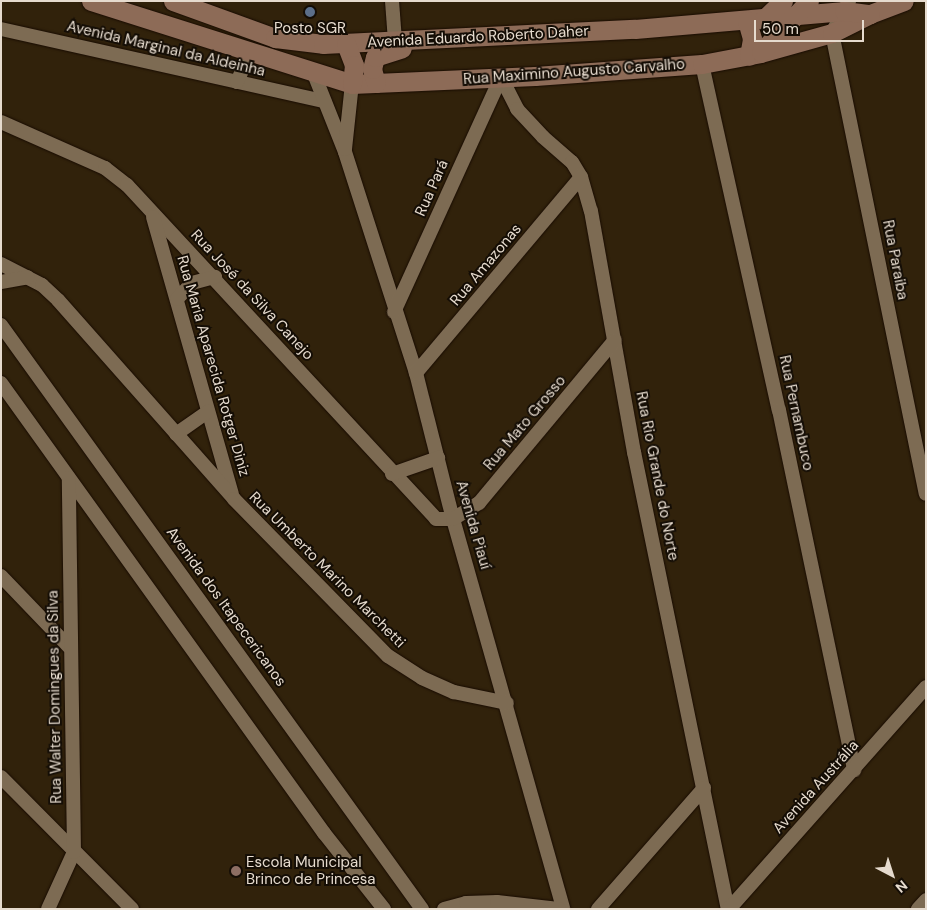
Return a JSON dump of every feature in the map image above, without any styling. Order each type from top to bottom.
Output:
[{"type":"main road","points":[[91,1],[251,51],[314,74],[313,61],[323,44]]},
{"type":"main road","name":"Avenida Eduardo Roberto Daher","points":[[173,1],[275,38],[323,44],[430,41],[755,21],[797,17],[846,6],[870,14]]},
{"type":"main road","points":[[755,54],[752,39],[755,21],[783,1]]},
{"type":"main road","points":[[755,54],[797,17],[809,1]]},
{"type":"main road","name":"Rua Maximino Augusto Carvalho","points":[[314,74],[352,84],[501,77],[702,64],[755,54],[832,33],[870,14],[904,1]]},
{"type":"main road","points":[[376,83],[372,69],[375,57],[430,41]]},
{"type":"main road","points":[[346,44],[354,64],[352,84]]},
{"type":"street","points":[[392,1],[395,41]]},
{"type":"street","points":[[832,33],[846,6]]},
{"type":"street","name":"Avenida Marginal da Aldeinha","points":[[1,29],[324,101]]},
{"type":"street","name":"Rua Paraiba","points":[[832,33],[926,493]]},
{"type":"street","points":[[237,82],[251,51]]},
{"type":"street","name":"Rua Pernambuco","points":[[702,64],[779,410],[854,770]]},
{"type":"street","name":"Avenida Piauí","points":[[314,74],[344,152],[394,312],[416,373],[453,519],[507,702],[563,909]]},
{"type":"street","name":"Rua Rio Grande do Norte","points":[[501,77],[518,108],[543,137],[572,162],[581,177],[591,211],[616,340],[634,452],[729,909]]},
{"type":"street","name":"Rua Pará","points":[[394,312],[501,77]]},
{"type":"street","name":"Avenida Piauí","points":[[344,152],[352,84]]},
{"type":"street","name":"Rua José da Silva Canejo","points":[[1,122],[105,168],[127,185],[152,214],[215,277],[392,474],[436,519],[453,519]]},
{"type":"street","name":"Rua Amazonas","points":[[416,373],[581,177]]},
{"type":"street","name":"Rua Maria Aparecida Rotger Diniz","points":[[152,214],[234,499]]},
{"type":"street","name":"Rua Umberto Marino Marchetti","points":[[1,264],[28,277],[58,300],[234,499],[388,656],[422,678],[454,692],[507,702]]},
{"type":"street","points":[[1,282],[28,277]]},
{"type":"street","points":[[177,299],[192,283],[215,277]]},
{"type":"street","name":"Avenida dos Itapecericanos","points":[[1,325],[420,909]]},
{"type":"street","name":"Rua Mato Grosso","points":[[453,519],[479,502],[616,340]]},
{"type":"street","points":[[1,383],[324,832],[384,909]]},
{"type":"street","points":[[176,434],[208,412]]},
{"type":"street","points":[[392,474],[438,458]]},
{"type":"street","name":"Rua Walter Domingues da Silva","points":[[48,909],[74,852],[69,647],[69,478]]},
{"type":"street","points":[[1,576],[69,647]]},
{"type":"street","name":"Avenida Austrália","points":[[729,909],[854,770],[920,702],[926,687]]},
{"type":"street","points":[[1,777],[132,909]]},
{"type":"street","points":[[598,909],[704,788]]},
{"type":"street","points":[[918,909],[926,900]]},
{"type":"street","points":[[444,909],[466,903],[497,902],[559,909]]},
{"type":"street","points":[[411,909],[420,909]]},
{"type":"place","name":"Posto SGR","points":[[310,12]]},
{"type":"place","name":"Escola Municipal Brinco de Princesa","points":[[236,871]]}]
